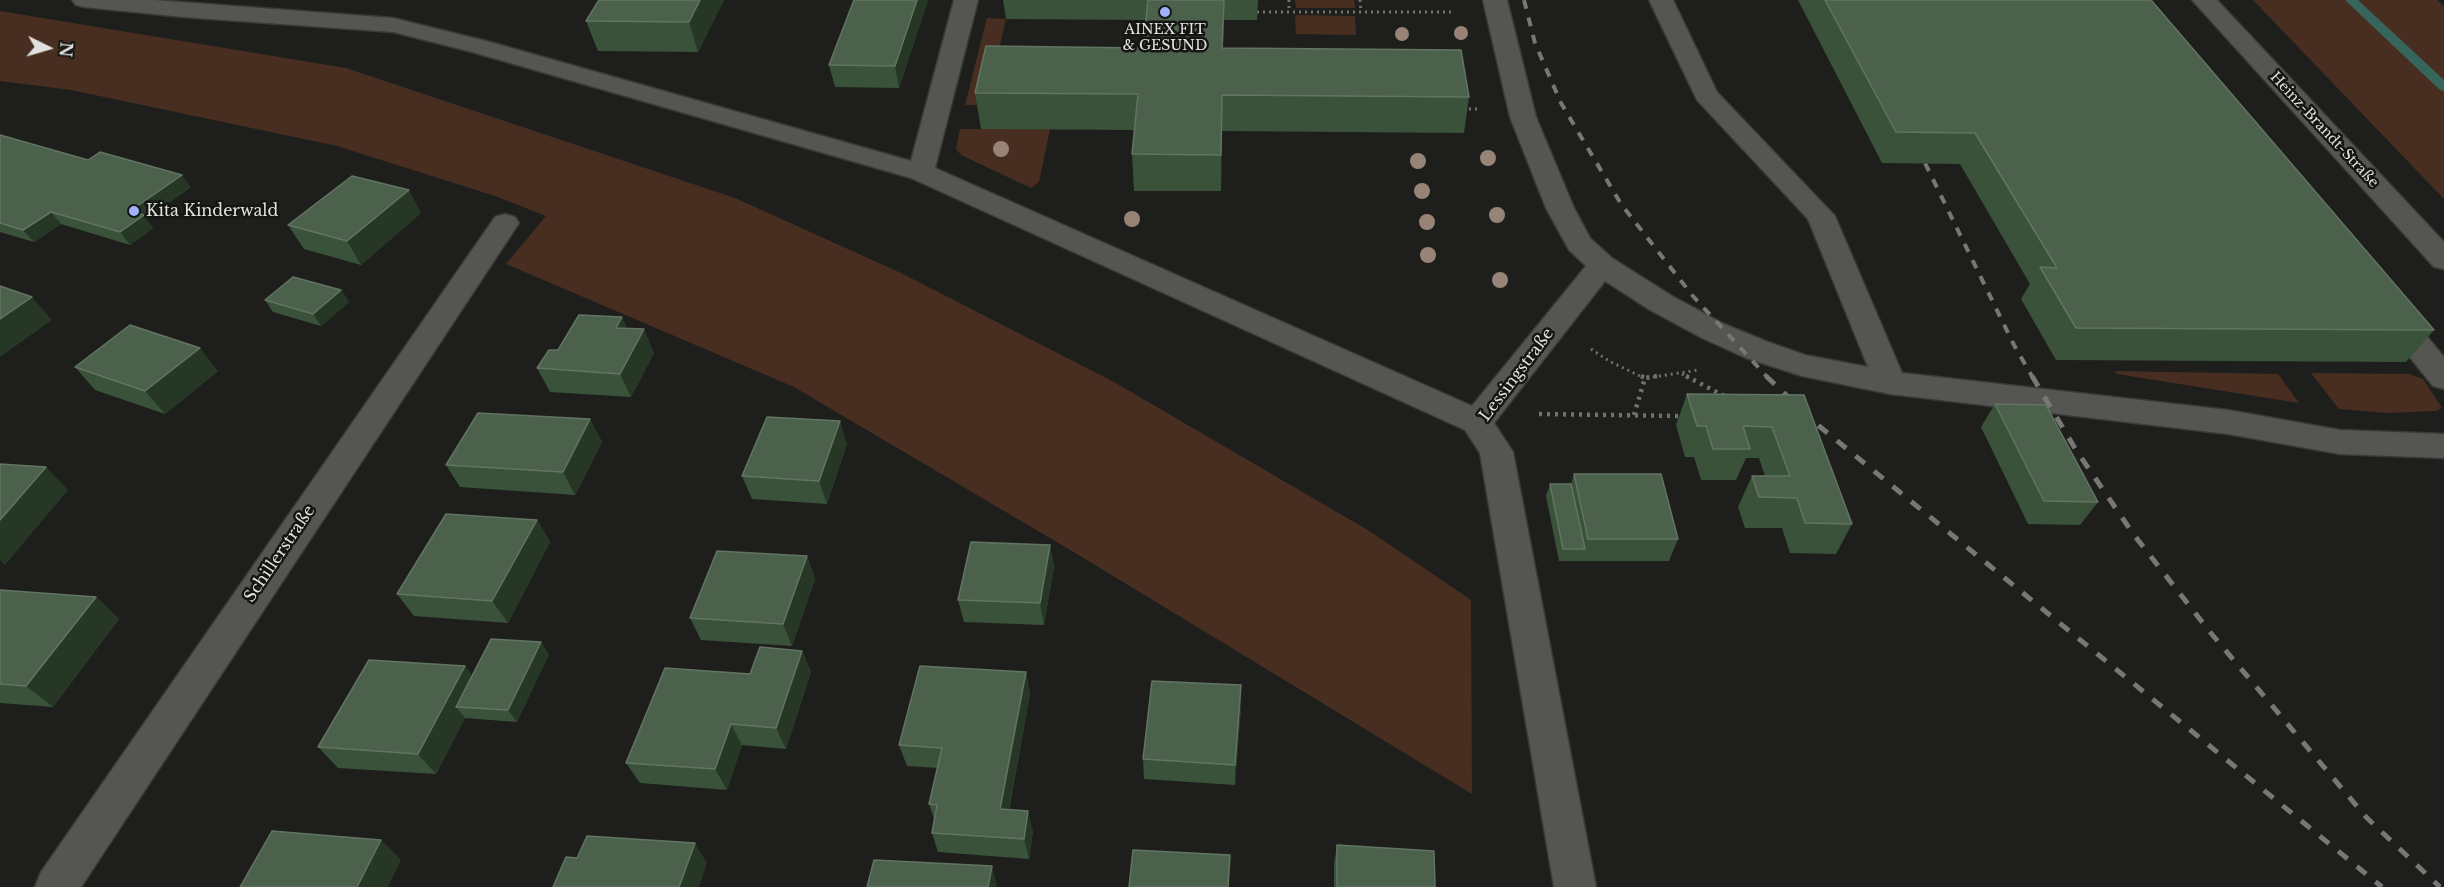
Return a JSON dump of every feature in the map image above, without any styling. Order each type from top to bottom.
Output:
[{"type":"street","points":[[84,0],[183,10],[393,25],[492,50],[921,172],[1477,422]]},
{"type":"street","points":[[921,172],[966,0]]},
{"type":"street","points":[[1495,0],[1523,117],[1560,207],[1579,243],[1602,265],[1661,303],[1713,331],[1757,350],[1802,365],[1890,383],[2228,422],[2340,442],[2444,446]]},
{"type":"street","points":[[1661,0],[1706,94],[1821,216],[1890,383]]},
{"type":"street","name":"Heinz-Brandt-Straße","points":[[2204,0],[2444,260]]},
{"type":"street","name":"Schillerstraße","points":[[56,887],[506,223]]},
{"type":"street","name":"Lessingstraße","points":[[1575,887],[1496,452],[1477,422],[1602,265]]},
{"type":"street","points":[[2375,295],[2444,378]]},
{"type":"path","points":[[1289,0],[1289,12]]},
{"type":"path","points":[[1360,0],[1361,12]]},
{"type":"path","points":[[1257,12],[1463,12]]},
{"type":"path","points":[[1635,415],[1645,378],[1704,369]]},
{"type":"path","points":[[1682,374],[1734,402]]},
{"type":"path","points":[[1539,414],[1692,416]]},
{"type":"shaded area","points":[[1295,0],[1354,0],[1355,8],[1296,8]]},
{"type":"shaded area","points":[[2253,0],[2437,0],[2444,6],[2444,199]]},
{"type":"shaded area","points":[[0,11],[346,68],[735,198],[901,273],[1114,382],[1371,532],[1471,600],[1472,794],[1077,554],[794,387],[506,264],[546,216],[495,196],[337,146],[71,90],[0,81]]},
{"type":"shaded area","points":[[1295,15],[1355,16],[1356,35],[1296,34]]},
{"type":"shaded area","points":[[987,18],[1006,19],[986,105],[965,105]]},
{"type":"shaded area","points":[[960,129],[1050,129],[1039,182],[1031,188],[961,155],[956,149]]},
{"type":"shaded area","points":[[2115,371],[2278,374],[2299,403],[2117,374]]},
{"type":"shaded area","points":[[2311,373],[2409,374],[2423,379],[2442,408],[2436,411],[2387,413],[2339,409]]},
{"type":"building","points":[[599,0],[700,0],[689,22],[586,21]]},
{"type":"building","points":[[854,0],[917,0],[895,66],[829,65]]},
{"type":"building","points":[[1148,0],[1224,0],[1222,48],[1461,50],[1469,97],[1222,95],[1221,155],[1132,154],[1138,94],[975,93],[986,46],[1143,48]]},
{"type":"building","points":[[1825,0],[2151,0],[2434,330],[2076,328],[2040,267],[2057,268],[1975,133],[1896,132]]},
{"type":"building","points":[[0,135],[88,160],[100,152],[182,175],[130,211],[144,215],[120,232],[51,212],[23,230],[0,223]]},
{"type":"building","points":[[352,176],[409,190],[347,241],[288,225]]},
{"type":"building","points":[[293,277],[341,290],[313,314],[265,300]]},
{"type":"building","points":[[0,286],[32,297],[0,319]]},
{"type":"building","points":[[579,315],[622,317],[616,328],[644,329],[620,374],[537,368],[549,350],[558,350]]},
{"type":"building","points":[[130,325],[200,348],[145,391],[75,367]]},
{"type":"building","points":[[1687,394],[1804,395],[1852,524],[1805,523],[1797,498],[1759,497],[1752,476],[1790,476],[1772,427],[1743,426],[1750,449],[1713,449],[1706,426],[1697,426]]},
{"type":"building","points":[[1995,404],[2046,405],[2098,502],[2044,501]]},
{"type":"building","points":[[478,413],[590,419],[563,472],[446,465]]},
{"type":"building","points":[[767,417],[840,421],[819,481],[742,476]]},
{"type":"building","points":[[0,464],[46,467],[0,520]]},
{"type":"building","points":[[1574,474],[1661,474],[1678,539],[1588,539]]},
{"type":"building","points":[[1550,484],[1571,484],[1585,549],[1563,549]]},
{"type":"building","points":[[446,514],[537,520],[492,601],[397,594]]},
{"type":"building","points":[[971,542],[1050,545],[1040,603],[958,600]]},
{"type":"building","points":[[717,551],[807,556],[783,624],[690,618]]},
{"type":"building","points":[[0,590],[96,597],[26,686],[0,684]]},
{"type":"building","points":[[491,639],[541,642],[508,710],[456,707]]},
{"type":"building","points":[[760,647],[802,651],[776,728],[731,724],[715,769],[626,763],[665,668],[750,674]]},
{"type":"building","points":[[369,660],[465,666],[418,754],[318,747]]},
{"type":"building","points":[[920,666],[1026,672],[1000,809],[1028,811],[1024,839],[932,833],[937,805],[929,804],[942,748],[899,745]]},
{"type":"building","points":[[1152,681],[1241,685],[1235,765],[1143,759]]},
{"type":"building","points":[[272,831],[381,840],[357,887],[240,887]]},
{"type":"building","points":[[587,836],[695,843],[679,887],[553,887],[566,857],[577,858]]},
{"type":"building","points":[[1337,845],[1434,851],[1435,887],[1337,887]]},
{"type":"building","points":[[1133,850],[1230,855],[1228,887],[1129,887]]},
{"type":"building","points":[[874,860],[992,866],[988,887],[867,887]]},
{"type":"waterway","points":[[2351,0],[2444,87]]},
{"type":"railway","points":[[1524,0],[1535,43],[1561,103],[1621,204],[1692,295],[1767,377]]},
{"type":"railway","points":[[1925,163],[2014,345],[2033,378]]},
{"type":"railway","points":[[2032,376],[2076,450],[2134,535],[2210,632],[2366,817],[2440,887]]},
{"type":"railway","points":[[1767,377],[1819,426],[2382,887]]},
{"type":"place","name":"AINEX FIT & GESUND","points":[[1165,12]]},
{"type":"place","name":"Kita Kinderwald","points":[[134,211]]}]
